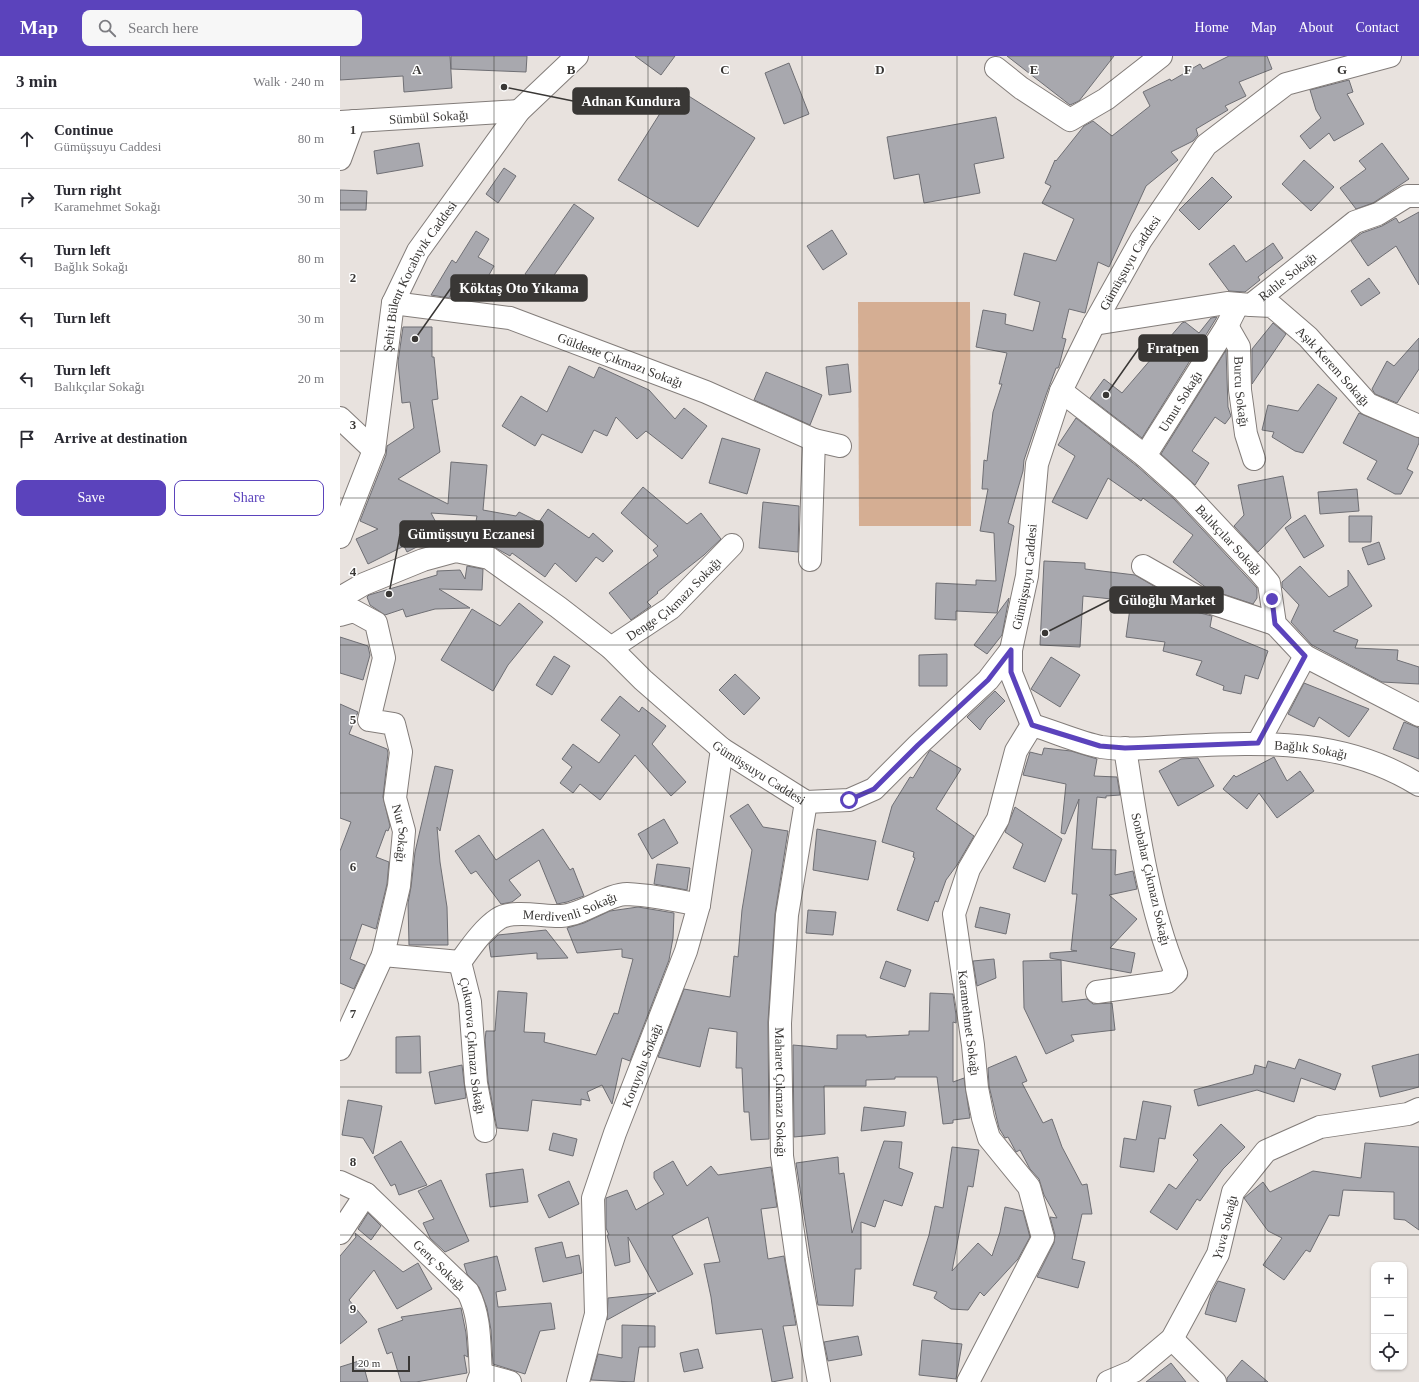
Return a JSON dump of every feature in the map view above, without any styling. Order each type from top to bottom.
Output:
[{"type":"street","name":"Şehit Bülent Kocabıyık Caddesi","points":[[340,537],[374,450],[393,303],[418,251],[519,111],[577,56]]},
{"type":"street","points":[[996,68],[1021,88],[1070,120],[1106,99],[1162,56]]},
{"type":"street","name":"Gümüşsuyu Caddesi","points":[[340,601],[364,584],[423,560],[456,551],[489,558],[558,607],[611,648],[643,680],[722,749],[806,802],[849,800],[874,789],[918,745],[988,680],[1011,650],[1027,576],[1037,464],[1061,391],[1094,324],[1141,240],[1206,145],[1286,84],[1390,56]]},
{"type":"street","name":"Sümbül Sokağı","points":[[347,122],[519,111]]},
{"type":"street","points":[[340,159],[347,122]]},
{"type":"street","name":"Rahle Sokağı","points":[[1245,304],[1355,222],[1378,214],[1407,196],[1419,196]]},
{"type":"street","name":"Güldeste Çıkmazı Sokağı","points":[[393,303],[510,318],[706,392],[814,440],[840,446]]},
{"type":"street","points":[[1094,324],[1227,303],[1245,304]]},
{"type":"street","name":"Umut Sokağı","points":[[1145,456],[1227,326],[1245,304]]},
{"type":"street","name":"Aşık Kerem Sokağı","points":[[1245,304],[1272,306],[1308,337],[1368,404],[1417,419]]},
{"type":"street","name":"Burcu Sokağı","points":[[1227,326],[1239,347],[1240,390],[1246,434],[1254,459]]},
{"type":"street","name":"Balıkçılar Sokağı","points":[[1061,391],[1145,456],[1183,490],[1268,583],[1275,624]]},
{"type":"street","points":[[340,418],[374,450]]},
{"type":"street","points":[[810,560],[814,440]]},
{"type":"street","name":"Denge Çıkmazı Sokağı","points":[[611,648],[671,608],[732,545]]},
{"type":"street","points":[[1143,566],[1203,600],[1275,624],[1305,656],[1419,715]]},
{"type":"street","name":"Nur Sokağı","points":[[340,601],[354,612],[376,623],[384,658],[369,720],[394,724],[401,752],[395,798],[404,830],[399,886],[383,955],[341,1044]]},
{"type":"street","points":[[1011,650],[1011,672],[1032,725]]},
{"type":"street","points":[[1258,743],[1305,656]]},
{"type":"street","name":"Bağlık Sokağı","points":[[1032,725],[1100,746],[1125,748],[1258,743],[1322,748],[1396,771],[1419,785]]},
{"type":"street","name":"Karamehmet Sokağı","points":[[968,1382],[1043,1238],[1029,1187],[989,1138],[983,1118],[977,1088],[973,1045],[954,914],[969,869],[998,819],[1016,751],[1032,725]]},
{"type":"street","name":"Sonbahar Çıkmazı Sokağı","points":[[1098,992],[1167,982],[1176,972],[1164,945],[1152,896],[1132,797],[1125,748]]},
{"type":"street","name":"Koruyolu Sokağı","points":[[578,1382],[596,1314],[593,1198],[615,1133],[686,951],[700,905],[722,749]]},
{"type":"street","name":"Maharet Çıkmazı Sokağı","points":[[806,802],[787,915],[780,1023],[782,1148],[797,1260],[819,1382]]},
{"type":"street","name":"Merdivenli Sokağı","points":[[460,962],[478,939],[499,918],[521,914],[561,916],[582,912],[625,894],[655,897],[700,905]]},
{"type":"street","points":[[383,955],[460,962]]},
{"type":"street","name":"Çukurova Çıkmazı Sokağı","points":[[460,962],[470,1002],[476,1083],[484,1131]]},
{"type":"street","name":"Yuva Sokağı","points":[[1108,1382],[1134,1371],[1172,1339],[1218,1254],[1233,1192],[1266,1151],[1320,1127],[1408,1114],[1419,1109]]},
{"type":"street","name":"Genç Sokağı","points":[[340,1182],[366,1194],[468,1292],[474,1304],[477,1319],[480,1378]]},
{"type":"street","points":[[340,1233],[366,1194]]},
{"type":"street","points":[[1172,1339],[1216,1382]]},
{"type":"street","points":[[480,1378],[510,1382]]},
{"type":"shaded area","points":[[858,302],[970,302],[971,526],[859,526]]},
{"type":"building","points":[[340,56],[450,56],[452,88],[404,92],[403,76],[340,80]]},
{"type":"building","points":[[451,56],[527,56],[526,72],[451,69]]},
{"type":"building","points":[[635,56],[675,56],[661,75]]},
{"type":"building","points":[[1007,56],[1114,56],[1079,101],[1070,105]]},
{"type":"building","points":[[1229,56],[1267,56],[1272,69],[1239,82],[1246,96],[1225,106],[1228,110],[1196,129],[1198,135],[1193,141],[1171,152],[1178,160],[1146,186],[1109,267],[1098,262],[1085,313],[1069,309],[1062,338],[1066,339],[1059,366],[1056,368],[1024,460],[1023,471],[1008,523],[1014,526],[997,613],[956,611],[956,620],[935,619],[936,583],[976,585],[976,580],[996,581],[994,533],[980,531],[988,489],[982,489],[984,460],[987,461],[993,412],[1002,384],[999,384],[1007,353],[976,347],[983,310],[1006,314],[1005,324],[1033,331],[1040,302],[1014,295],[1024,253],[1056,261],[1074,219],[1042,203],[1051,186],[1045,183],[1055,160],[1056,161],[1084,126],[1093,121],[1112,136],[1150,106],[1143,92],[1170,79],[1171,81],[1200,64],[1203,69]]},
{"type":"building","points":[[789,63],[809,114],[784,124],[765,73]]},
{"type":"building","points":[[1349,80],[1353,92],[1347,94],[1364,124],[1334,141],[1329,133],[1310,149],[1300,136],[1321,118],[1316,110],[1310,90]]},
{"type":"building","points":[[676,88],[755,138],[698,227],[618,180]]},
{"type":"building","points":[[996,117],[1004,158],[974,164],[980,193],[924,203],[919,174],[894,179],[887,137]]},
{"type":"building","points":[[419,143],[423,166],[377,174],[374,151]]},
{"type":"building","points":[[1382,143],[1409,179],[1373,203],[1356,209],[1340,188],[1366,169],[1359,161]]},
{"type":"building","points":[[1304,160],[1334,187],[1311,211],[1282,184]]},
{"type":"building","points":[[504,168],[516,176],[498,203],[486,194]]},
{"type":"building","points":[[1212,177],[1232,197],[1199,230],[1179,210]]},
{"type":"building","points":[[340,190],[367,191],[366,210],[340,210]]},
{"type":"building","points":[[574,204],[594,218],[545,288],[525,274]]},
{"type":"building","points":[[1419,212],[1419,285],[1396,246],[1368,266],[1351,241],[1362,233],[1382,226],[1396,218],[1399,223]]},
{"type":"building","points":[[832,230],[847,254],[823,270],[807,246]]},
{"type":"building","points":[[476,231],[489,239],[478,257],[494,266],[476,298],[455,286],[449,298],[431,295],[452,260],[456,263]]},
{"type":"building","points":[[1273,243],[1283,258],[1258,277],[1260,280],[1245,292],[1229,291],[1209,264],[1234,245],[1246,262]]},
{"type":"building","points":[[1369,278],[1380,293],[1361,306],[1351,291]]},
{"type":"building","points":[[1217,317],[1142,438],[1090,398],[1104,379],[1122,393],[1182,323],[1185,322],[1199,333],[1211,318]]},
{"type":"building","points":[[1273,323],[1286,334],[1252,384],[1252,349]]},
{"type":"building","points":[[403,327],[432,327],[432,357],[434,357],[438,399],[432,400],[440,452],[398,479],[448,504],[451,462],[487,465],[483,510],[516,516],[519,512],[539,522],[548,509],[589,538],[593,533],[613,551],[603,562],[596,557],[576,582],[555,563],[545,577],[512,553],[510,556],[483,541],[483,544],[472,542],[477,516],[431,513],[442,534],[407,552],[404,546],[368,564],[356,539],[378,529],[360,521],[386,455],[387,446],[414,428],[410,402],[402,403],[398,362]]},
{"type":"building","points":[[1419,338],[1419,369],[1397,403],[1375,394],[1372,389],[1387,361],[1394,366]]},
{"type":"building","points":[[1226,350],[1228,407],[1231,416],[1225,424],[1215,417],[1192,451],[1209,463],[1195,485],[1161,454]]},
{"type":"building","points":[[848,364],[851,392],[829,395],[826,367]]},
{"type":"building","points":[[569,366],[594,378],[599,367],[649,390],[675,419],[684,408],[707,426],[682,459],[646,431],[637,439],[616,417],[607,436],[594,430],[582,453],[542,434],[535,446],[502,426],[521,396],[547,412]]},
{"type":"building","points":[[766,372],[822,395],[810,425],[754,400]]},
{"type":"building","points":[[1318,384],[1337,398],[1303,453],[1295,451],[1272,437],[1274,432],[1262,430],[1268,405],[1298,411]]},
{"type":"building","points":[[1359,413],[1419,438],[1419,443],[1407,469],[1413,472],[1401,494],[1395,494],[1367,479],[1377,461],[1343,443]]},
{"type":"building","points":[[1076,418],[1137,466],[1174,499],[1257,588],[1257,598],[1253,604],[1208,589],[1173,562],[1193,535],[1143,498],[1141,501],[1108,478],[1087,519],[1052,502],[1075,456],[1058,445]]},
{"type":"building","points":[[722,438],[760,449],[747,494],[709,483]]},
{"type":"building","points":[[1283,476],[1291,518],[1258,552],[1234,526],[1244,515],[1238,485]]},
{"type":"building","points":[[643,487],[687,524],[701,513],[721,539],[704,555],[657,592],[658,593],[647,602],[651,606],[631,620],[609,593],[658,556],[653,550],[658,546],[621,513]]},
{"type":"building","points":[[1357,489],[1359,511],[1320,514],[1318,492]]},
{"type":"building","points":[[763,502],[799,506],[798,552],[759,548]]},
{"type":"building","points":[[1305,515],[1324,546],[1304,558],[1285,528]]},
{"type":"building","points":[[1349,516],[1372,516],[1371,542],[1349,542]]},
{"type":"building","points":[[1379,542],[1385,559],[1368,565],[1362,548]]},
{"type":"building","points":[[1044,561],[1085,563],[1085,569],[1135,575],[1164,592],[1160,603],[1212,616],[1210,627],[1268,651],[1258,679],[1245,675],[1241,694],[1223,690],[1224,686],[1196,675],[1202,661],[1163,651],[1165,642],[1126,637],[1131,601],[1083,596],[1080,647],[1040,645]]},
{"type":"building","points":[[467,566],[483,569],[482,590],[439,589],[470,608],[435,609],[406,617],[403,609],[385,615],[370,605],[367,597],[369,595],[437,575],[437,571],[460,570],[465,579]]},
{"type":"building","points":[[1300,566],[1329,597],[1348,586],[1348,570],[1372,606],[1333,631],[1358,640],[1355,648],[1398,650],[1397,660],[1419,667],[1419,684],[1382,682],[1312,645],[1291,622],[1299,605],[1282,587],[1282,582]]},
{"type":"building","points":[[1009,598],[1002,635],[987,654],[974,645]]},
{"type":"building","points":[[519,603],[543,622],[508,665],[493,691],[441,660],[472,609],[500,626]]},
{"type":"building","points":[[340,637],[368,646],[370,655],[363,680],[340,673]]},
{"type":"building","points":[[947,654],[947,686],[919,686],[919,655]]},
{"type":"building","points":[[554,656],[570,666],[552,695],[536,685]]},
{"type":"building","points":[[1051,657],[1080,675],[1060,707],[1031,689]]},
{"type":"building","points":[[735,674],[760,698],[744,715],[719,690]]},
{"type":"building","points":[[1304,683],[1369,709],[1349,737],[1319,717],[1314,727],[1288,714]]},
{"type":"building","points":[[995,691],[1005,701],[987,719],[980,730],[967,717]]},
{"type":"building","points":[[620,696],[639,712],[642,707],[666,726],[652,744],[686,782],[671,796],[635,755],[600,800],[580,784],[573,793],[560,783],[572,767],[562,759],[573,744],[599,763],[620,735],[601,720]]},
{"type":"building","points":[[340,704],[358,712],[349,734],[387,749],[388,753],[383,797],[390,826],[388,831],[386,830],[376,857],[389,862],[387,884],[376,929],[362,924],[350,959],[365,965],[354,989],[340,983],[340,851],[351,822],[340,818]]},
{"type":"building","points":[[1404,722],[1419,728],[1419,759],[1393,749]]},
{"type":"building","points":[[1044,748],[1071,751],[1097,759],[1094,776],[1117,777],[1120,795],[1106,796],[1106,798],[1097,797],[1092,849],[1116,850],[1115,875],[1133,871],[1137,889],[1109,895],[1137,919],[1110,948],[1135,953],[1131,973],[1050,958],[1050,953],[1077,951],[1071,950],[1077,894],[1072,894],[1079,799],[1065,834],[1061,833],[1066,784],[1023,775],[1030,752],[1042,755]]},
{"type":"building","points":[[930,750],[961,769],[936,809],[974,836],[957,865],[946,880],[938,902],[935,901],[928,921],[897,910],[915,858],[913,857],[914,852],[882,842],[892,806],[910,777],[913,778]]},
{"type":"building","points":[[1274,757],[1287,781],[1300,771],[1314,791],[1277,818],[1259,793],[1247,809],[1223,789],[1234,775],[1236,777]]},
{"type":"building","points":[[1198,758],[1214,786],[1178,806],[1159,771],[1181,759]]},
{"type":"building","points":[[435,766],[453,770],[440,831],[437,827],[440,862],[447,907],[448,945],[409,945],[408,903],[415,852]]},
{"type":"building","points":[[748,804],[763,827],[788,831],[775,914],[768,1022],[769,1139],[751,1140],[749,1112],[744,1112],[742,1068],[736,1068],[737,1032],[709,1028],[700,1067],[658,1057],[684,989],[730,997],[734,956],[738,957],[742,910],[752,850],[730,816]]},
{"type":"building","points":[[1015,807],[1062,839],[1045,882],[1013,868],[1023,844],[1005,832]]},
{"type":"building","points":[[664,819],[678,843],[652,859],[638,834]]},
{"type":"building","points":[[543,829],[570,870],[573,868],[584,896],[557,904],[539,860],[509,880],[521,895],[512,902],[501,904],[476,871],[471,874],[455,851],[479,835],[496,860]]},
{"type":"building","points":[[817,829],[876,841],[868,880],[813,870]]},
{"type":"building","points":[[657,864],[690,868],[687,890],[654,884]]},
{"type":"building","points":[[638,907],[674,913],[673,938],[669,960],[630,1061],[622,1058],[612,1104],[602,1085],[587,1092],[590,1101],[581,1099],[581,1105],[532,1100],[528,1131],[497,1128],[488,1081],[485,1040],[486,1031],[495,1031],[498,991],[527,993],[524,1032],[545,1033],[544,1042],[596,1055],[614,1013],[618,1014],[633,959],[622,957],[622,949],[577,953],[567,928],[584,923],[610,911]]},
{"type":"building","points":[[980,907],[1010,914],[1006,934],[975,927]]},
{"type":"building","points":[[808,910],[836,912],[833,935],[806,933]]},
{"type":"building","points":[[546,930],[568,958],[537,959],[537,953],[491,957],[489,944],[498,935]]},
{"type":"building","points":[[994,959],[996,978],[977,986],[973,961]]},
{"type":"building","points":[[1061,960],[1062,1002],[1087,999],[1093,1004],[1112,1003],[1115,1030],[1071,1035],[1074,1041],[1046,1054],[1024,1008],[1023,961]]},
{"type":"building","points":[[886,961],[911,970],[905,987],[880,978]]},
{"type":"building","points":[[930,993],[953,994],[956,1023],[953,1022],[953,1082],[964,1078],[970,1118],[953,1120],[953,1123],[943,1124],[937,1077],[895,1077],[895,1079],[866,1080],[866,1086],[824,1086],[825,1134],[794,1137],[793,1045],[837,1049],[837,1035],[866,1035],[866,1037],[909,1035],[909,1031],[929,1031]]},
{"type":"building","points":[[420,1036],[421,1073],[396,1073],[396,1037]]},
{"type":"building","points":[[1419,1054],[1419,1087],[1380,1097],[1372,1066]]},
{"type":"building","points":[[1016,1056],[1027,1081],[1022,1083],[1043,1123],[1052,1119],[1062,1147],[1082,1185],[1087,1184],[1092,1214],[1082,1214],[1072,1259],[1085,1262],[1078,1288],[1037,1277],[1054,1243],[1055,1235],[1050,1217],[1057,1218],[1044,1195],[1039,1179],[1030,1169],[1020,1150],[1016,1152],[1008,1137],[1005,1138],[999,1128],[989,1086],[988,1068]]},
{"type":"building","points":[[1299,1059],[1341,1074],[1335,1090],[1301,1078],[1294,1102],[1257,1090],[1198,1106],[1194,1090],[1253,1074],[1255,1065],[1266,1068],[1268,1061],[1295,1069]]},
{"type":"building","points":[[462,1065],[466,1098],[435,1104],[429,1072]]},
{"type":"building","points":[[348,1100],[382,1106],[373,1154],[363,1138],[342,1135]]},
{"type":"building","points":[[1143,1101],[1171,1106],[1165,1139],[1159,1138],[1154,1172],[1120,1167],[1124,1138],[1136,1140]]},
{"type":"building","points":[[864,1107],[906,1112],[904,1126],[861,1131]]},
{"type":"building","points":[[1221,1124],[1245,1147],[1223,1169],[1200,1201],[1197,1199],[1177,1230],[1150,1212],[1169,1184],[1176,1189],[1198,1160],[1193,1155]]},
{"type":"building","points":[[553,1133],[577,1139],[573,1156],[549,1150]]},
{"type":"building","points":[[401,1141],[427,1185],[399,1195],[395,1184],[391,1186],[374,1157]]},
{"type":"building","points":[[884,1141],[902,1142],[899,1168],[913,1173],[902,1206],[884,1200],[875,1227],[861,1222],[861,1269],[855,1269],[853,1306],[818,1305],[796,1163],[838,1157],[839,1174],[844,1173],[852,1233]]},
{"type":"building","points":[[1365,1143],[1419,1147],[1419,1230],[1405,1220],[1394,1219],[1394,1192],[1343,1190],[1339,1216],[1329,1215],[1310,1252],[1306,1250],[1284,1280],[1263,1265],[1282,1238],[1268,1231],[1244,1198],[1263,1182],[1270,1192],[1313,1171],[1361,1178]]},
{"type":"building","points":[[952,1147],[979,1150],[973,1187],[968,1186],[952,1271],[978,1243],[992,1256],[1000,1232],[1005,1207],[1023,1211],[1030,1237],[1018,1259],[984,1296],[980,1292],[968,1310],[951,1309],[934,1298],[937,1292],[913,1285],[929,1235],[935,1206],[943,1208]]},
{"type":"building","points":[[673,1161],[687,1186],[711,1166],[718,1175],[771,1167],[777,1207],[761,1209],[768,1259],[784,1256],[796,1325],[783,1326],[793,1378],[772,1382],[762,1329],[716,1334],[711,1297],[704,1264],[720,1262],[708,1217],[672,1236],[693,1274],[658,1292],[628,1237],[630,1262],[615,1266],[607,1235],[609,1235],[606,1228],[606,1198],[627,1190],[636,1210],[664,1194],[654,1178],[654,1172]]},
{"type":"building","points":[[523,1169],[528,1202],[490,1207],[486,1174]]},
{"type":"building","points":[[441,1180],[469,1241],[445,1252],[430,1238],[423,1223],[434,1219],[418,1191]]},
{"type":"building","points":[[569,1181],[579,1204],[549,1218],[538,1195]]},
{"type":"building","points":[[368,1213],[381,1226],[371,1240],[358,1229]]},
{"type":"building","points":[[355,1233],[403,1272],[418,1263],[432,1289],[397,1309],[374,1270],[349,1300],[367,1322],[340,1344],[340,1256],[356,1237]]},
{"type":"building","points":[[562,1242],[566,1258],[579,1255],[582,1273],[543,1282],[535,1248]]},
{"type":"building","points":[[497,1256],[506,1290],[496,1292],[498,1307],[551,1303],[555,1329],[540,1331],[525,1374],[493,1364],[491,1330],[487,1308],[479,1287],[467,1274],[464,1264]]},
{"type":"building","points":[[1218,1281],[1245,1289],[1236,1322],[1205,1314],[1211,1294]]},
{"type":"building","points":[[656,1293],[607,1320],[608,1298]]},
{"type":"building","points":[[461,1308],[466,1333],[468,1357],[464,1355],[467,1373],[416,1382],[401,1382],[392,1352],[387,1354],[378,1329],[403,1320],[401,1317]]},
{"type":"building","points":[[622,1325],[655,1326],[655,1347],[639,1347],[634,1382],[591,1380],[598,1354],[622,1358]]},
{"type":"building","points":[[858,1336],[862,1355],[828,1361],[824,1342]]},
{"type":"building","points":[[922,1340],[962,1344],[956,1379],[919,1375]]},
{"type":"building","points":[[698,1349],[703,1368],[684,1372],[680,1353]]},
{"type":"building","points":[[362,1360],[368,1382],[340,1382],[340,1367]]},
{"type":"building","points":[[1242,1360],[1268,1382],[1227,1382],[1227,1378]]},
{"type":"building","points":[[1171,1363],[1186,1382],[1146,1382]]},
{"type":"place","name":"Adnan Kundura","points":[[504,87]]},
{"type":"place","name":"Köktaş Oto Yıkama","points":[[415,339]]},
{"type":"place","name":"Fıratpen","points":[[1106,395]]},
{"type":"place","name":"Gümüşsuyu Eczanesi","points":[[389,594]]},
{"type":"place","name":"Güloğlu Market","points":[[1045,633]]},
{"type":"route","points":[[849,800],[874,789],[918,745],[988,680],[1011,650],[1011,672],[1019,696],[1032,725],[1100,746],[1125,748],[1258,743],[1305,656],[1275,624],[1272,599]]}]
